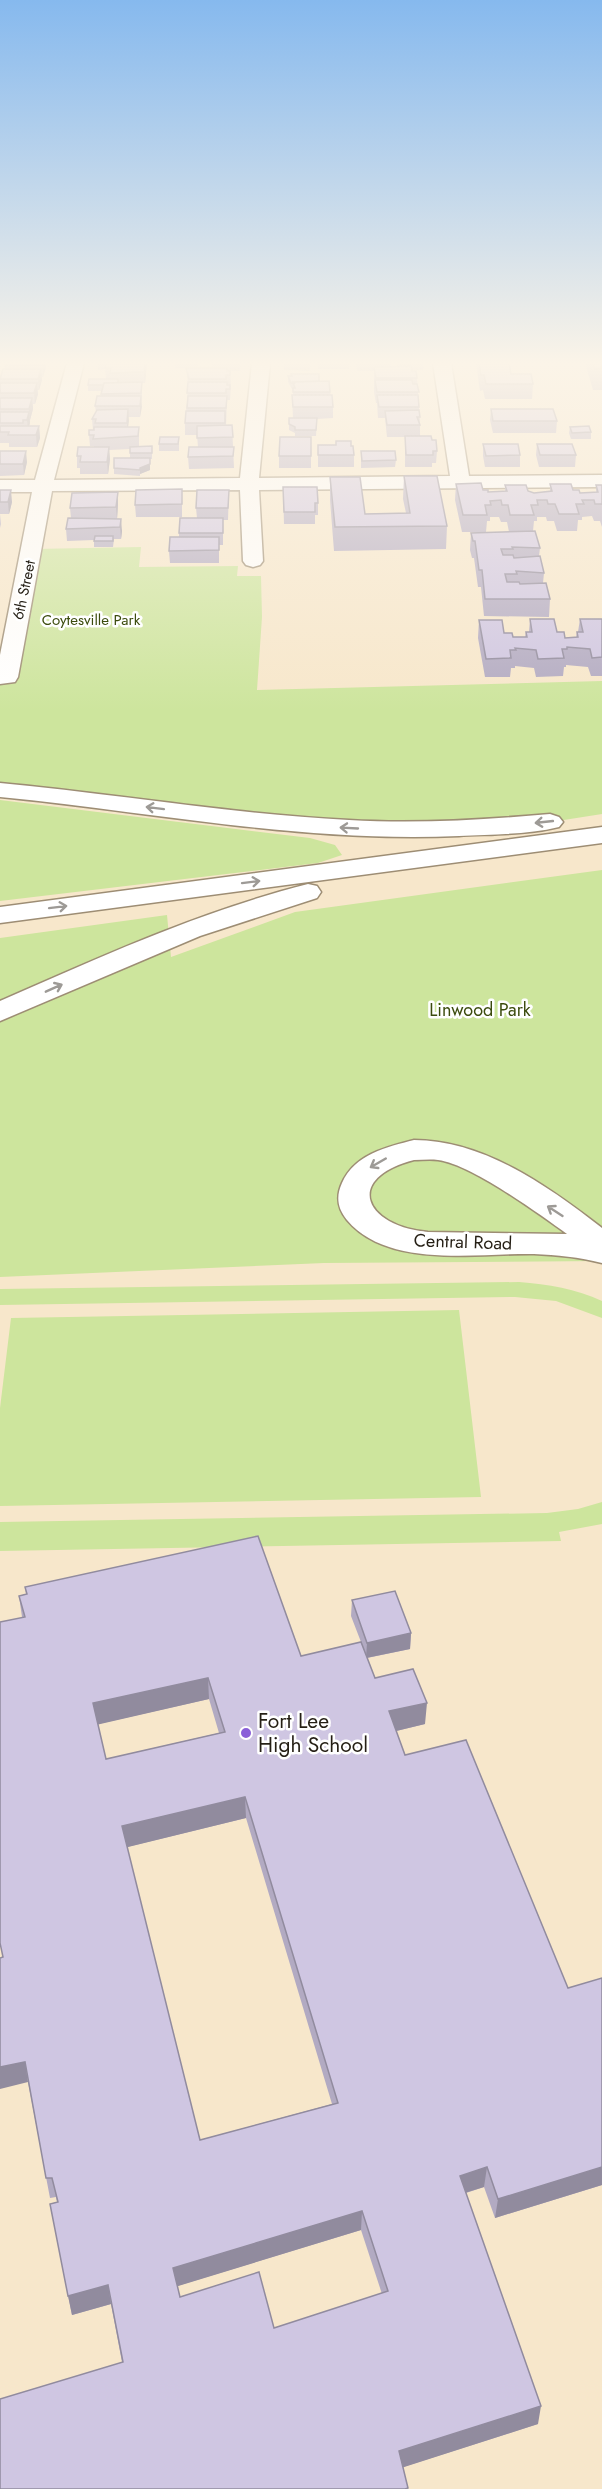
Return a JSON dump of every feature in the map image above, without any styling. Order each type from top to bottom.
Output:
[{"type":"main road","name":"6th Street","points":[[4,677],[45,479]]},
{"type":"main road","points":[[249,479],[253,561]]},
{"type":"main road","points":[[0,486],[602,481]]},
{"type":"main road","points":[[0,790],[263,821],[360,828],[474,828],[551,822],[602,814]]},
{"type":"main road","points":[[0,915],[602,835]]},
{"type":"main road","points":[[0,1012],[187,930],[230,914],[323,888],[465,854]]},
{"type":"main road","name":"Central Road","points":[[602,1245],[580,1227],[521,1189],[484,1168],[447,1152],[414,1150],[392,1156],[366,1171],[354,1190],[353,1204],[367,1222],[383,1232],[405,1240],[432,1244],[560,1245],[602,1252]]},
{"type":"green space","name":"Coytesville Park","points":[[141,547],[139,567],[238,566],[237,576],[261,576],[262,617],[257,690],[602,681],[602,814],[551,822],[409,830],[0,790],[0,677],[33,549]]},
{"type":"green space","points":[[0,800],[310,838],[335,845],[342,855],[318,863],[0,901]]},
{"type":"green space","name":"Linwood Park","points":[[602,870],[602,1261],[324,1263],[0,1277],[0,938],[167,915],[171,957],[295,912]]},
{"type":"green space","points":[[519,1282],[562,1288],[602,1301],[602,1318],[556,1301],[515,1297],[0,1305],[0,1289]]},
{"type":"green space","points":[[459,1310],[481,1497],[0,1506],[0,1408],[11,1318]]},
{"type":"green space","points":[[602,1502],[602,1524],[559,1532],[561,1541],[0,1551],[0,1522],[547,1513],[578,1509]]},
{"type":"building","points":[[330,479],[360,479],[365,514],[410,513],[405,479],[438,479],[447,526],[335,527]]},
{"type":"building","points":[[481,483],[483,490],[488,490],[488,492],[507,491],[505,485],[526,485],[528,491],[534,493],[552,491],[550,484],[571,484],[573,490],[579,490],[580,493],[598,492],[596,485],[602,485],[602,504],[595,504],[594,500],[582,500],[584,504],[576,504],[579,514],[559,514],[555,504],[548,504],[547,500],[537,500],[538,505],[531,505],[534,515],[510,515],[508,505],[502,505],[501,500],[490,501],[491,505],[485,505],[487,515],[463,515],[456,484]]},
{"type":"building","points":[[283,487],[317,487],[318,503],[315,503],[315,512],[284,512]]},
{"type":"building","points":[[182,489],[182,504],[135,505],[136,490]]},
{"type":"building","points":[[0,490],[11,490],[8,502],[0,502]]},
{"type":"building","points":[[197,490],[229,490],[228,508],[196,508]]},
{"type":"building","points":[[118,492],[116,507],[70,508],[72,493]]},
{"type":"building","points":[[68,518],[121,519],[120,527],[66,529]]},
{"type":"building","points":[[180,518],[223,518],[223,533],[179,533]]},
{"type":"building","points":[[535,531],[540,548],[501,549],[503,555],[513,555],[514,558],[540,556],[544,573],[516,571],[517,574],[505,574],[507,582],[546,583],[550,599],[485,599],[482,570],[479,570],[475,541],[471,533]]},
{"type":"building","points":[[95,536],[113,536],[113,541],[94,541]]},
{"type":"building","points":[[170,537],[219,537],[219,550],[169,551]]},
{"type":"building","points":[[530,619],[554,619],[557,632],[564,632],[565,638],[578,637],[577,632],[583,632],[580,619],[602,619],[602,657],[592,658],[590,649],[567,647],[567,649],[562,649],[564,658],[538,659],[536,650],[515,648],[516,650],[510,650],[511,658],[486,659],[479,620],[502,620],[504,633],[512,633],[513,637],[527,637],[526,632],[532,632]]},
{"type":"building","points":[[258,1536],[301,1656],[361,1642],[375,1678],[413,1669],[427,1703],[389,1711],[405,1755],[466,1740],[568,1988],[602,1978],[602,2167],[498,2199],[487,2167],[460,2176],[541,2406],[399,2451],[408,2488],[0,2489],[0,2399],[123,2362],[108,2285],[68,2296],[50,2204],[58,2202],[52,2178],[46,2178],[25,2062],[0,2067],[0,1958],[3,1957],[0,1943],[0,1622],[25,1617],[19,1596],[27,1594],[25,1587]],"holes":[[[208,1678],[225,1732],[106,1759],[93,1703]],[[245,1797],[338,2103],[200,2140],[122,1826]],[[362,2211],[388,2291],[274,2328],[259,2272],[180,2297],[173,2268]]]},
{"type":"building","points":[[395,1591],[411,1633],[367,1643],[352,1600]]},
{"type":"place","name":"Fort Lee High School","points":[[246,1733]]}]
